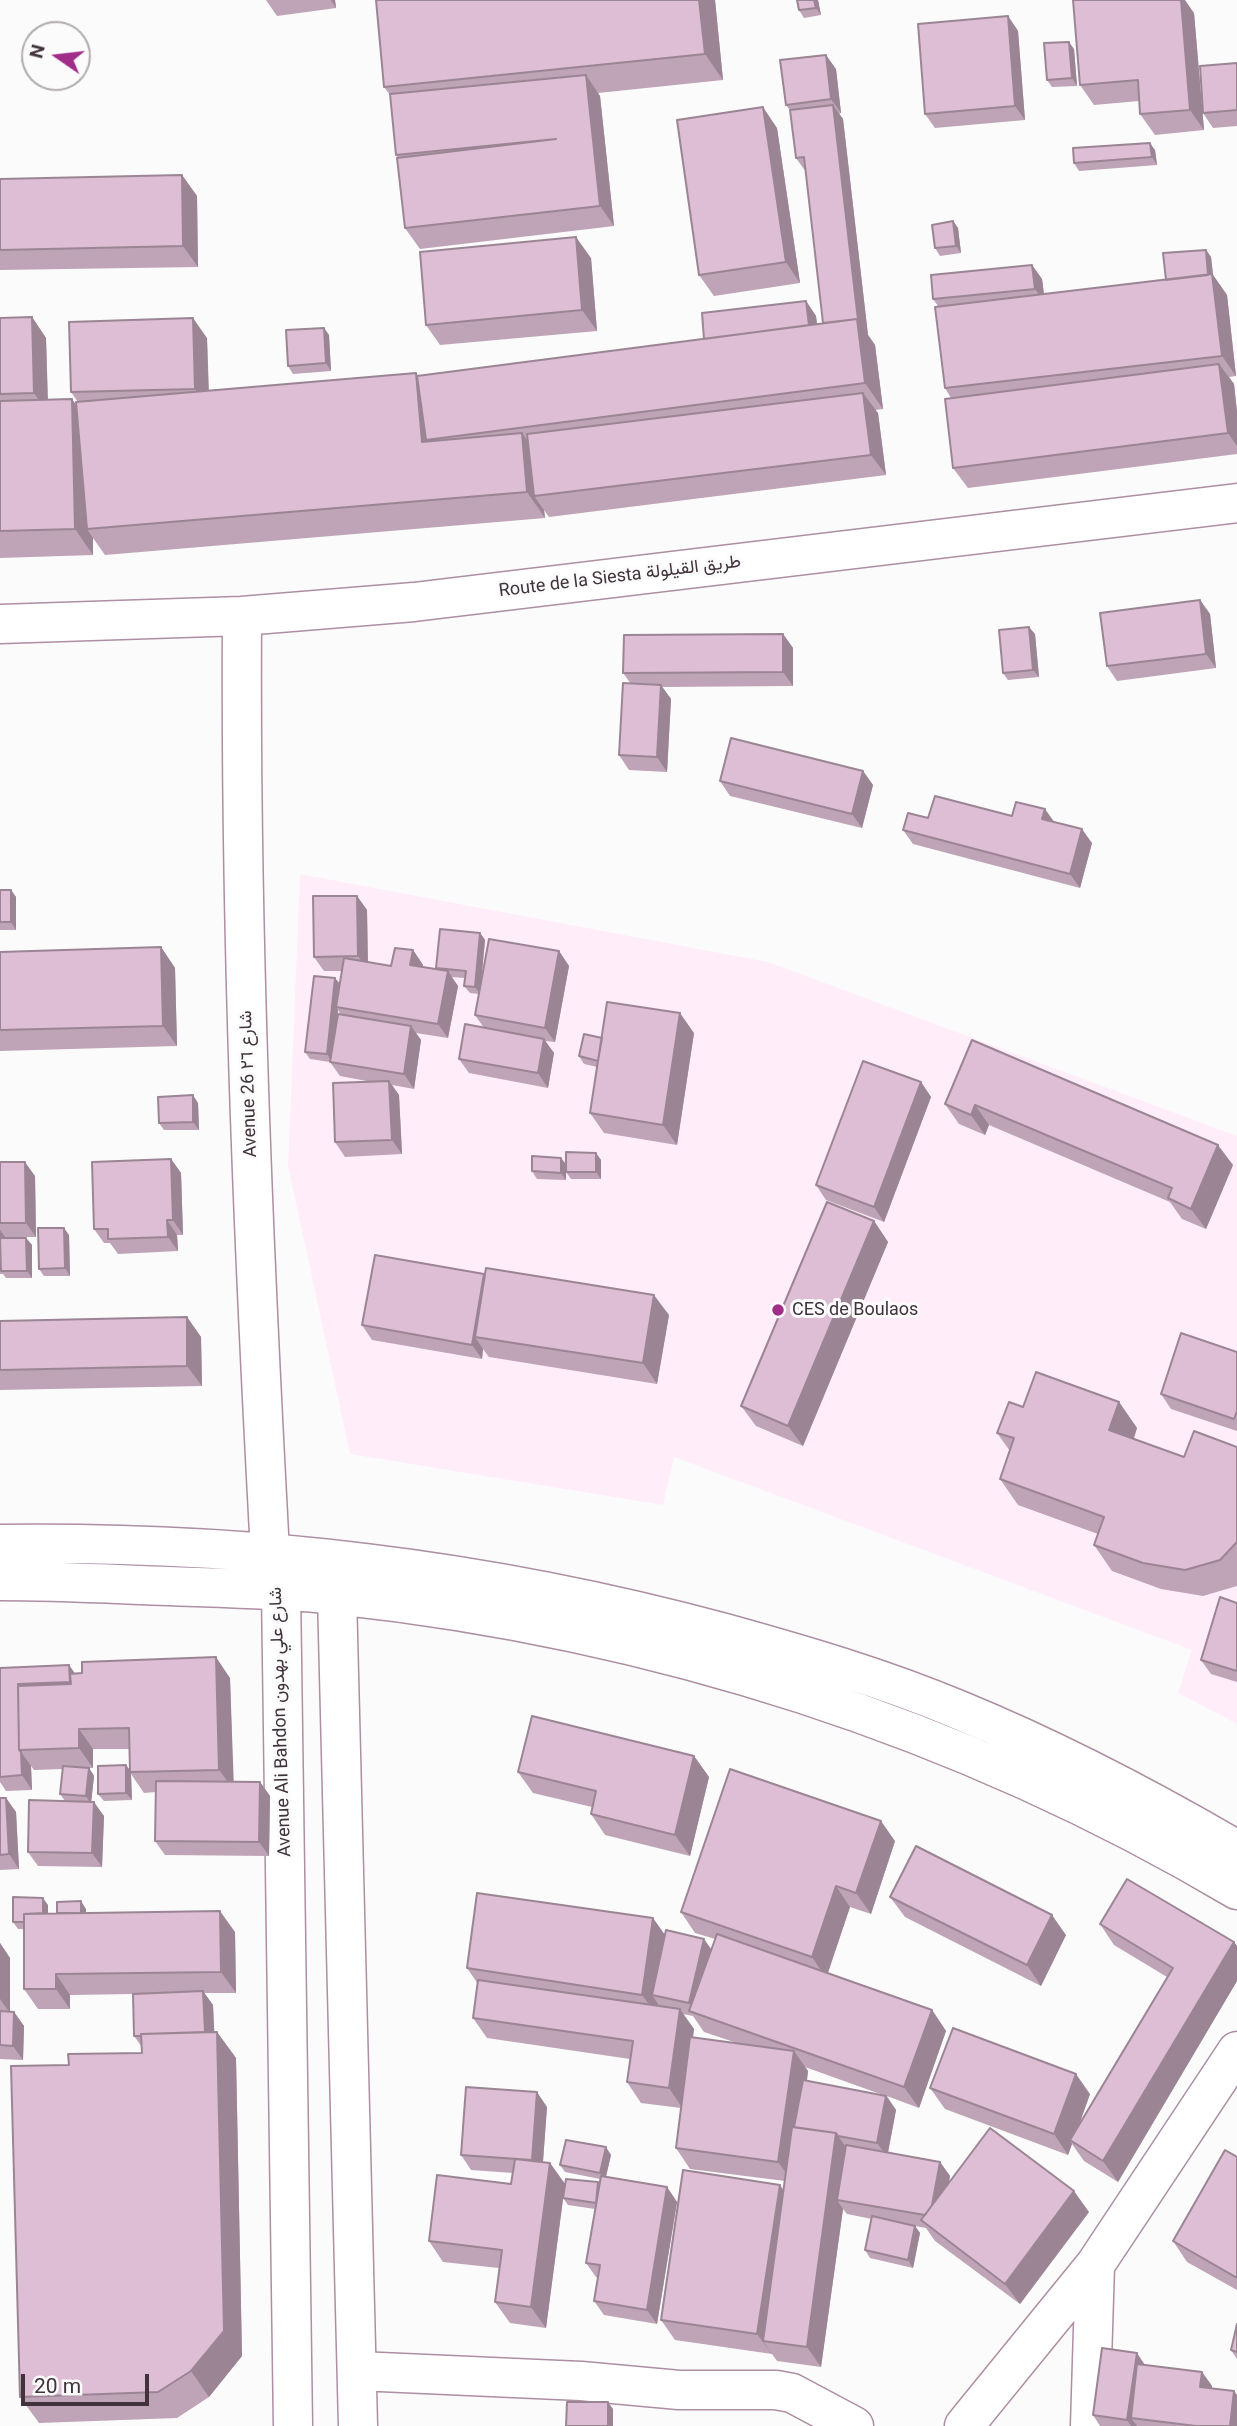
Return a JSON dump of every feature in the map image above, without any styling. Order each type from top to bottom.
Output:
[{"type":"main road","name":"Route de la Siesta طريق القيلولة","points":[[0,624],[242,616],[414,602],[1237,503]]},
{"type":"main road","name":"Avenue 26 شارع ٢٦","points":[[242,616],[241,798],[247,1044],[270,1552]]},
{"type":"main road","points":[[0,1544],[74,1543],[270,1552],[424,1568],[653,1614],[813,1657],[959,1709],[1080,1766],[1237,1850]]},
{"type":"main road","name":"Avenue Ali Bahdon شارع علي بهدون","points":[[270,1552],[281,1590],[293,2426]]},
{"type":"main road","name":"Avenue Ali Bahdon شارع علي بهدون","points":[[270,1552],[337,1595]]},
{"type":"main road","points":[[0,1581],[281,1590],[337,1595],[481,1615],[619,1643],[792,1688],[944,1743],[1060,1794],[1237,1890]]},
{"type":"main road","points":[[337,1595],[358,2426]]},
{"type":"main road","points":[[964,2426],[1095,2265],[1237,2051]]},
{"type":"main road","points":[[1090,2426],[1095,2265]]},
{"type":"main road","points":[[358,2371],[581,2381],[679,2390],[776,2390],[792,2393],[854,2426]]},
{"type":"main road","points":[[287,2426],[293,2426]]},
{"type":"shaded area","name":"CES de Boulaos","points":[[300,874],[768,962],[1237,1136],[1237,1724],[1178,1693],[1192,1650],[674,1457],[663,1505],[350,1454],[288,1166]]},
{"type":"building","points":[[376,0],[699,0],[705,54],[384,87]]},
{"type":"building","points":[[797,0],[814,0],[816,8],[799,10]]},
{"type":"building","points":[[1073,0],[1181,0],[1190,110],[1140,114],[1138,80],[1080,85]]},
{"type":"building","points":[[1008,16],[1015,106],[925,114],[918,24]]},
{"type":"building","points":[[1069,42],[1072,78],[1047,80],[1044,43]]},
{"type":"building","points":[[826,55],[831,99],[786,105],[780,60]]},
{"type":"building","points":[[1237,63],[1237,110],[1203,113],[1200,66]]},
{"type":"building","points":[[586,75],[600,206],[405,228],[397,158],[556,139],[396,155],[390,94]]},
{"type":"building","points":[[833,105],[858,320],[823,323],[804,157],[796,158],[790,110]]},
{"type":"building","points":[[763,107],[786,262],[699,275],[677,120]]},
{"type":"building","points":[[1150,143],[1152,157],[1074,163],[1073,148]]},
{"type":"building","points":[[182,175],[183,246],[0,250],[0,179]]},
{"type":"building","points":[[953,221],[956,246],[935,248],[932,225]]},
{"type":"building","points":[[576,237],[582,310],[426,325],[420,252]]},
{"type":"building","points":[[1206,250],[1208,275],[1166,280],[1163,253]]},
{"type":"building","points":[[1032,265],[1035,289],[933,299],[931,275]]},
{"type":"building","points":[[1212,274],[1222,356],[945,388],[935,307]]},
{"type":"building","points":[[806,301],[809,325],[704,339],[702,313]]},
{"type":"building","points":[[32,317],[34,393],[0,394],[0,318]]},
{"type":"building","points":[[193,318],[195,389],[71,392],[69,322]]},
{"type":"building","points":[[857,319],[865,383],[426,440],[417,376]]},
{"type":"building","points":[[324,328],[326,363],[288,366],[286,330]]},
{"type":"building","points":[[1219,364],[1228,433],[953,468],[945,399]]},
{"type":"building","points":[[416,373],[422,442],[522,433],[527,492],[87,529],[76,402]]},
{"type":"building","points":[[863,393],[871,455],[534,496],[527,434]]},
{"type":"building","points":[[72,399],[75,529],[0,531],[0,401]]},
{"type":"building","points":[[1200,600],[1206,654],[1107,666],[1100,613]]},
{"type":"building","points":[[1029,627],[1033,670],[1003,673],[999,630]]},
{"type":"building","points":[[783,634],[783,672],[623,673],[624,635]]},
{"type":"building","points":[[623,683],[661,685],[657,757],[619,755]]},
{"type":"building","points":[[731,738],[863,771],[852,814],[720,781]]},
{"type":"building","points":[[935,796],[1012,816],[1016,802],[1045,809],[1042,819],[1082,829],[1070,874],[903,830],[908,813],[928,818]]},
{"type":"building","points":[[0,890],[11,890],[11,922],[0,922]]},
{"type":"building","points":[[313,896],[357,896],[358,956],[314,957]]},
{"type":"building","points":[[440,929],[480,933],[475,987],[464,986],[466,971],[436,968]]},
{"type":"building","points":[[489,939],[559,951],[545,1028],[475,1015]]},
{"type":"building","points":[[161,947],[163,1026],[0,1030],[0,952]]},
{"type":"building","points":[[395,948],[413,950],[410,965],[448,971],[438,1024],[336,1007],[344,958],[391,966]]},
{"type":"building","points":[[314,976],[335,978],[327,1054],[305,1052]]},
{"type":"building","points":[[607,1002],[680,1013],[663,1125],[590,1113]]},
{"type":"building","points":[[338,1014],[411,1026],[404,1074],[330,1062]]},
{"type":"building","points":[[465,1024],[544,1039],[538,1073],[459,1059]]},
{"type":"building","points":[[584,1034],[602,1038],[598,1061],[579,1056]]},
{"type":"building","points":[[972,1040],[1218,1145],[1191,1209],[1168,1198],[1172,1188],[975,1105],[971,1115],[945,1104]]},
{"type":"building","points":[[863,1061],[921,1082],[874,1207],[816,1185]]},
{"type":"building","points":[[389,1081],[392,1140],[335,1142],[333,1083]]},
{"type":"building","points":[[193,1095],[193,1122],[159,1123],[158,1097]]},
{"type":"building","points":[[566,1152],[596,1153],[596,1172],[566,1172]]},
{"type":"building","points":[[532,1156],[561,1158],[561,1173],[532,1171]]},
{"type":"building","points":[[171,1159],[173,1220],[167,1220],[168,1237],[108,1239],[108,1229],[94,1229],[92,1162]]},
{"type":"building","points":[[0,1162],[25,1162],[26,1223],[0,1223]]},
{"type":"building","points":[[827,1202],[874,1221],[788,1426],[741,1406]]},
{"type":"building","points":[[38,1228],[64,1228],[65,1268],[39,1269]]},
{"type":"building","points":[[0,1238],[26,1238],[27,1271],[1,1271]]},
{"type":"building","points":[[375,1255],[484,1274],[472,1345],[362,1325]]},
{"type":"building","points":[[486,1268],[654,1295],[643,1363],[475,1337]]},
{"type":"building","points":[[187,1317],[187,1366],[0,1370],[0,1321]]},
{"type":"building","points":[[1181,1333],[1237,1352],[1237,1411],[1234,1419],[1161,1394]]},
{"type":"building","points":[[1036,1372],[1119,1402],[1109,1430],[1184,1457],[1194,1431],[1237,1447],[1237,1542],[1220,1560],[1185,1570],[1143,1563],[1094,1545],[1104,1517],[1000,1479],[1014,1438],[997,1433],[1009,1402],[1023,1407]]},
{"type":"building","points":[[1220,1597],[1237,1603],[1237,1671],[1201,1660]]},
{"type":"building","points":[[216,1657],[219,1770],[130,1772],[129,1728],[79,1729],[79,1748],[19,1750],[18,1686],[71,1684],[70,1674],[82,1673],[82,1662]]},
{"type":"building","points":[[69,1665],[70,1682],[18,1684],[22,1775],[0,1777],[0,1668]]},
{"type":"building","points":[[532,1716],[694,1756],[675,1835],[591,1814],[596,1791],[518,1772]]},
{"type":"building","points":[[126,1765],[126,1793],[98,1794],[98,1766]]},
{"type":"building","points":[[63,1766],[89,1768],[86,1796],[60,1794]]},
{"type":"building","points":[[730,1769],[881,1821],[856,1893],[836,1886],[812,1957],[681,1912]]},
{"type":"building","points":[[156,1781],[260,1782],[259,1842],[155,1841]]},
{"type":"building","points":[[0,1798],[6,1798],[9,1854],[0,1855]]},
{"type":"building","points":[[29,1800],[94,1802],[92,1853],[28,1852]]},
{"type":"building","points":[[916,1846],[1052,1915],[1027,1965],[890,1897]]},
{"type":"building","points":[[1127,1879],[1234,1942],[1103,2161],[1070,2140],[1173,1968],[1100,1924]]},
{"type":"building","points":[[477,1893],[653,1918],[642,1995],[467,1968]]},
{"type":"building","points":[[13,1897],[43,1898],[43,1913],[24,1914],[24,1922],[13,1922]]},
{"type":"building","points":[[81,1901],[81,1913],[57,1913],[57,1902]]},
{"type":"building","points":[[220,1911],[221,1972],[56,1974],[56,1989],[24,1989],[24,1914]]},
{"type":"building","points":[[666,1930],[704,1939],[689,2003],[652,1995]]},
{"type":"building","points":[[717,1934],[932,2010],[904,2087],[689,2011]]},
{"type":"building","points":[[478,1980],[680,2009],[669,2088],[627,2082],[633,2041],[473,2018]]},
{"type":"building","points":[[203,1991],[205,2032],[134,2036],[133,1994]]},
{"type":"building","points":[[0,2011],[14,2012],[13,2046],[0,2045]]},
{"type":"building","points":[[953,2028],[1076,2074],[1054,2134],[930,2088]]},
{"type":"building","points":[[217,2032],[224,2331],[191,2371],[158,2392],[20,2397],[11,2066],[69,2065],[68,2054],[142,2053],[141,2034]]},
{"type":"building","points":[[690,2037],[794,2051],[778,2162],[676,2148]]},
{"type":"building","points":[[803,2080],[886,2096],[877,2143],[794,2127]]},
{"type":"building","points":[[466,2087],[537,2092],[532,2160],[461,2155]]},
{"type":"building","points":[[792,2127],[836,2133],[807,2347],[763,2341]]},
{"type":"building","points":[[990,2128],[1074,2191],[1005,2284],[921,2220]]},
{"type":"building","points":[[566,2140],[606,2147],[600,2173],[560,2165]]},
{"type":"building","points":[[846,2145],[940,2162],[932,2205],[925,2215],[837,2200]]},
{"type":"building","points":[[1225,2150],[1237,2157],[1237,2278],[1173,2241]]},
{"type":"building","points":[[515,2159],[550,2163],[531,2307],[495,2302],[502,2250],[429,2241],[437,2175],[511,2184]]},
{"type":"building","points":[[683,2170],[780,2185],[757,2334],[661,2320]]},
{"type":"building","points":[[601,2176],[667,2187],[647,2310],[594,2301],[600,2265],[586,2263]]},
{"type":"building","points":[[566,2179],[598,2182],[596,2203],[563,2198]]},
{"type":"building","points":[[872,2216],[915,2226],[908,2260],[865,2250]]},
{"type":"building","points":[[1237,2324],[1237,2352],[1231,2350]]},
{"type":"building","points":[[1102,2348],[1137,2353],[1127,2420],[1093,2415]]},
{"type":"building","points":[[1137,2364],[1202,2372],[1200,2387],[1234,2391],[1230,2426],[1196,2426],[1131,2418]]},
{"type":"building","points":[[567,2402],[608,2402],[608,2426],[566,2426]]},
{"type":"place","name":"CES de Boulaos","points":[[778,1310]]}]
